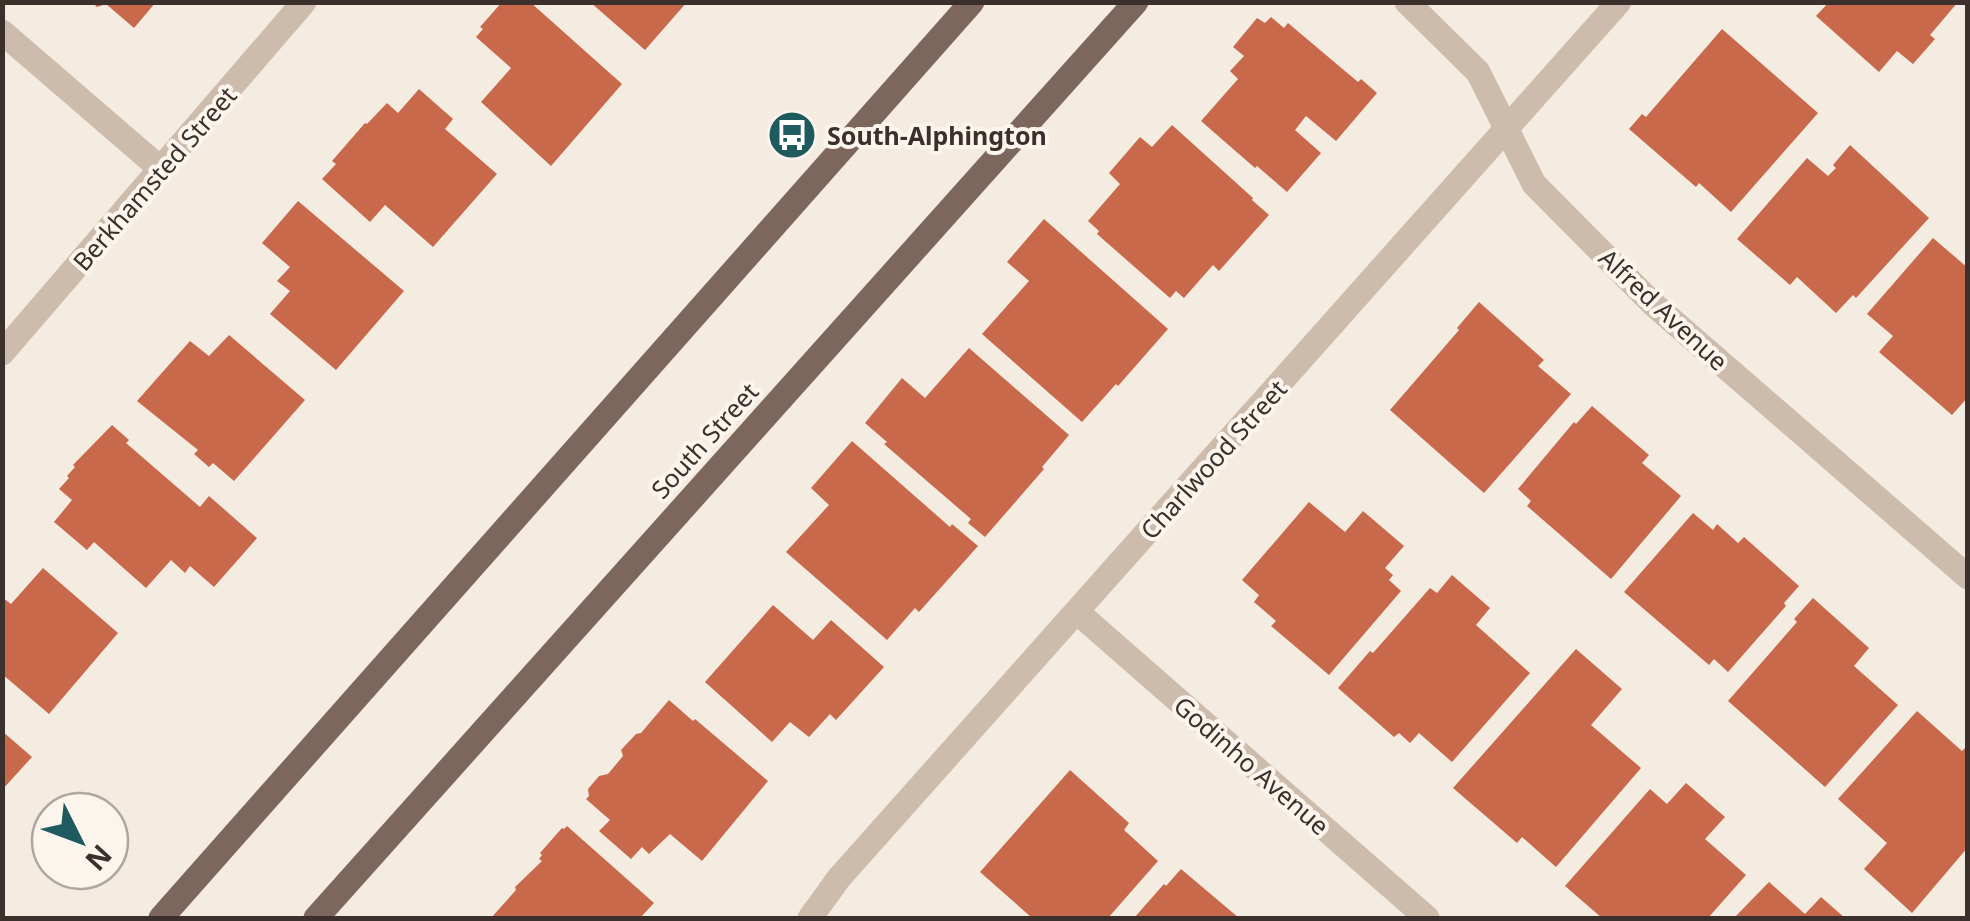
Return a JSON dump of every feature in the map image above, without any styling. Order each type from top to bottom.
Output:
[{"type":"main road","points":[[161,918],[972,2]]},
{"type":"main road","name":"South Street","points":[[316,918],[1136,2]]},
{"type":"street","name":"Berkhamsted Street","points":[[2,353],[304,2]]},
{"type":"street","name":"Alfred Avenue","points":[[1407,2],[1478,72],[1534,184],[1653,304],[1968,577]]},
{"type":"street","name":"Charlwood Street","points":[[810,918],[839,878],[1620,2]]},
{"type":"street","points":[[2,32],[162,170]]},
{"type":"street","name":"Godinho Avenue","points":[[1077,612],[1427,918]]},
{"type":"building","points":[[92,2],[156,2],[134,28],[106,4],[97,7]]},
{"type":"building","points":[[502,2],[530,2],[622,84],[551,166],[481,102],[511,68],[476,37]]},
{"type":"building","points":[[590,2],[687,2],[645,50]]},
{"type":"building","points":[[1829,2],[1958,2],[1930,35],[1935,39],[1913,64],[1897,51],[1879,72],[1816,16]]},
{"type":"building","points":[[1271,17],[1284,28],[1288,23],[1358,82],[1361,79],[1377,93],[1336,141],[1306,116],[1295,130],[1321,153],[1287,192],[1201,121],[1238,79],[1230,71],[1244,56],[1233,47],[1257,18],[1265,23]]},
{"type":"building","points":[[1722,29],[1818,113],[1731,212],[1629,129],[1642,114],[1646,117]]},
{"type":"building","points":[[419,89],[453,119],[445,129],[497,174],[433,247],[385,205],[370,222],[322,179],[336,164],[332,161],[365,123],[387,103],[398,113]]},
{"type":"building","points":[[1172,125],[1269,215],[1219,271],[1213,265],[1184,298],[1176,291],[1170,298],[1097,234],[1099,231],[1088,221],[1120,184],[1109,173],[1140,137],[1152,147]]},
{"type":"building","points":[[1850,145],[1929,218],[1856,298],[1853,295],[1836,313],[1797,277],[1790,285],[1737,239],[1807,158],[1828,176]]},
{"type":"building","points":[[298,201],[404,291],[336,370],[270,314],[290,291],[277,281],[290,267],[262,243]]},
{"type":"building","points":[[1044,219],[1168,329],[1082,422],[982,334],[1029,281],[1007,262]]},
{"type":"building","points":[[1933,238],[1968,268],[1968,397],[1952,415],[1879,352],[1893,336],[1867,314]]},
{"type":"building","points":[[1479,302],[1544,360],[1538,366],[1571,394],[1484,493],[1390,410]]},
{"type":"building","points":[[229,335],[305,400],[234,481],[213,463],[209,467],[194,454],[198,450],[137,401],[190,341],[209,356]]},
{"type":"building","points":[[969,348],[1069,435],[985,537],[968,523],[971,519],[865,423],[902,378],[925,398]]},
{"type":"building","points":[[1592,406],[1649,455],[1642,463],[1681,496],[1611,579],[1527,506],[1531,501],[1518,489]]},
{"type":"building","points":[[112,425],[129,440],[126,443],[200,507],[209,496],[257,538],[214,587],[190,566],[185,573],[171,560],[146,588],[94,542],[87,550],[54,522],[72,500],[59,489],[69,478],[73,465]]},
{"type":"building","points":[[852,441],[950,527],[952,524],[978,546],[919,612],[915,608],[887,640],[786,552],[829,505],[811,488]]},
{"type":"building","points":[[1309,502],[1345,532],[1363,511],[1404,546],[1385,568],[1393,575],[1389,580],[1401,591],[1329,675],[1271,626],[1276,621],[1254,602],[1259,595],[1242,580]]},
{"type":"building","points":[[1693,513],[1713,530],[1717,524],[1738,543],[1744,537],[1799,586],[1728,672],[1714,659],[1709,665],[1624,592]]},
{"type":"building","points":[[43,568],[118,633],[49,714],[2,674],[2,597],[11,604]]},
{"type":"building","points":[[1452,575],[1490,608],[1476,625],[1530,673],[1452,762],[1419,733],[1410,743],[1399,733],[1394,737],[1338,688],[1430,588],[1437,593]]},
{"type":"building","points":[[1813,598],[1869,648],[1854,666],[1898,705],[1825,787],[1728,701]]},
{"type":"building","points":[[773,605],[813,640],[831,620],[884,667],[836,720],[830,714],[809,737],[790,722],[772,742],[705,682]]},
{"type":"building","points":[[1576,649],[1622,689],[1591,725],[1641,768],[1556,867],[1522,837],[1517,843],[1453,788]]},
{"type":"building","points":[[669,700],[768,781],[702,861],[670,834],[649,854],[642,847],[631,859],[599,831],[610,820],[586,799],[588,789],[599,776],[608,774],[623,756],[621,750]]},
{"type":"building","points":[[1917,711],[1962,751],[1968,745],[1968,847],[1912,913],[1864,869],[1887,843],[1838,799]]},
{"type":"building","points":[[2,731],[32,757],[2,790]]},
{"type":"building","points":[[1070,770],[1129,823],[1124,830],[1158,861],[1108,918],[1032,918],[980,872]]},
{"type":"building","points":[[1686,783],[1725,817],[1705,839],[1746,875],[1708,918],[1602,918],[1565,886],[1650,789],[1667,804]]},
{"type":"building","points":[[567,826],[654,903],[640,918],[491,918],[542,861],[540,853]]},
{"type":"building","points":[[1181,869],[1239,918],[1134,918]]},
{"type":"building","points":[[1769,882],[1805,914],[1821,897],[1845,918],[1734,918]]},
{"type":"place","name":"South-Alphington","points":[[792,135]]}]
